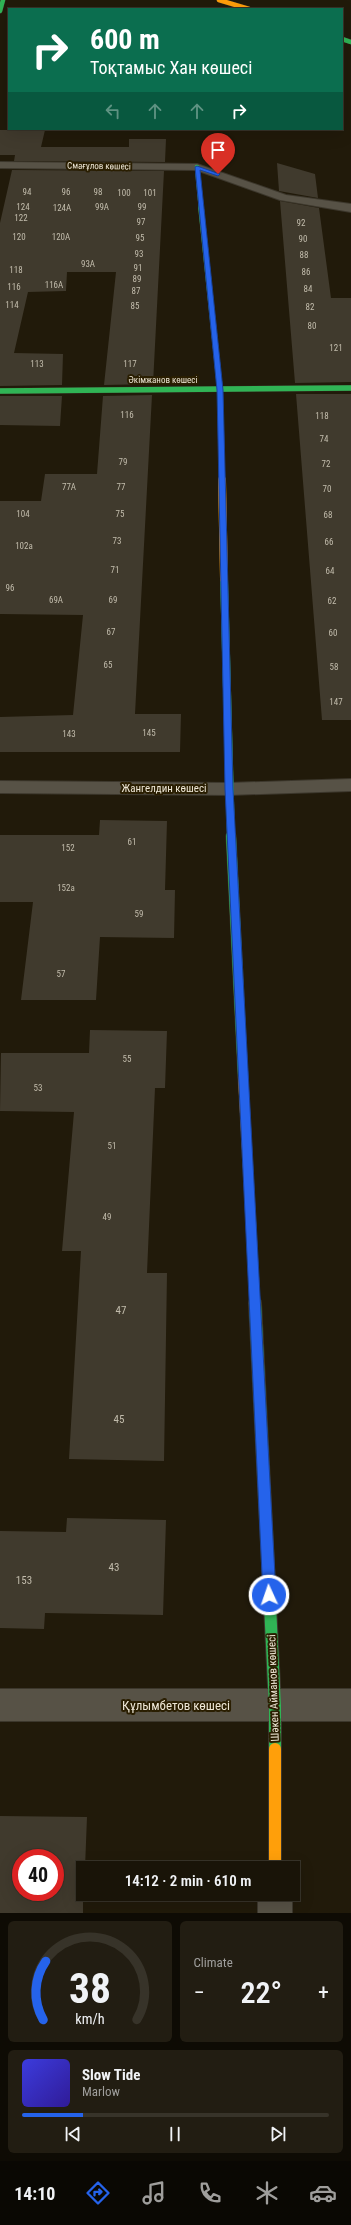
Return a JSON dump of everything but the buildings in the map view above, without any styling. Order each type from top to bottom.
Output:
[{"type":"main road","points":[[0,11],[3,0]]},
{"type":"main road","points":[[219,0],[245,8]]},
{"type":"main road","name":"Шәкен Айманов көшесі","points":[[197,167],[220,390],[229,789],[275,1706],[275,1861]]},
{"type":"main road","name":"Әкімжанов көшесі","points":[[0,391],[351,388]]},
{"type":"street","name":"Смағұлов көшесі","points":[[0,165],[197,167],[284,198],[351,208]]},
{"type":"street","name":"Жангелдин көшесі","points":[[0,787],[229,789],[351,785]]},
{"type":"street","name":"Құлымбетов көшесі","points":[[0,1705],[351,1705]]},
{"type":"street","points":[[275,1901],[275,1913]]},
{"type":"traffic: fast","points":[[0,11],[3,0]]},
{"type":"traffic: fast","points":[[343,39],[351,42]]},
{"type":"traffic: fast","points":[[197,167],[220,390],[221,427]]},
{"type":"traffic: fast","points":[[0,391],[351,388]]},
{"type":"traffic: fast","points":[[224,579],[229,789],[243,1077]]},
{"type":"traffic: fast","points":[[251,1224],[275,1706],[275,1749]]},
{"type":"traffic: slow","points":[[219,0],[246,8]]},
{"type":"traffic: slow","points":[[221,427],[224,579]]},
{"type":"traffic: slow","points":[[243,1077],[251,1224]]},
{"type":"traffic: slow","points":[[275,1749],[275,1861]]},
{"type":"route","points":[[218,174],[197,167],[220,390],[229,789],[269,1595]]}]
